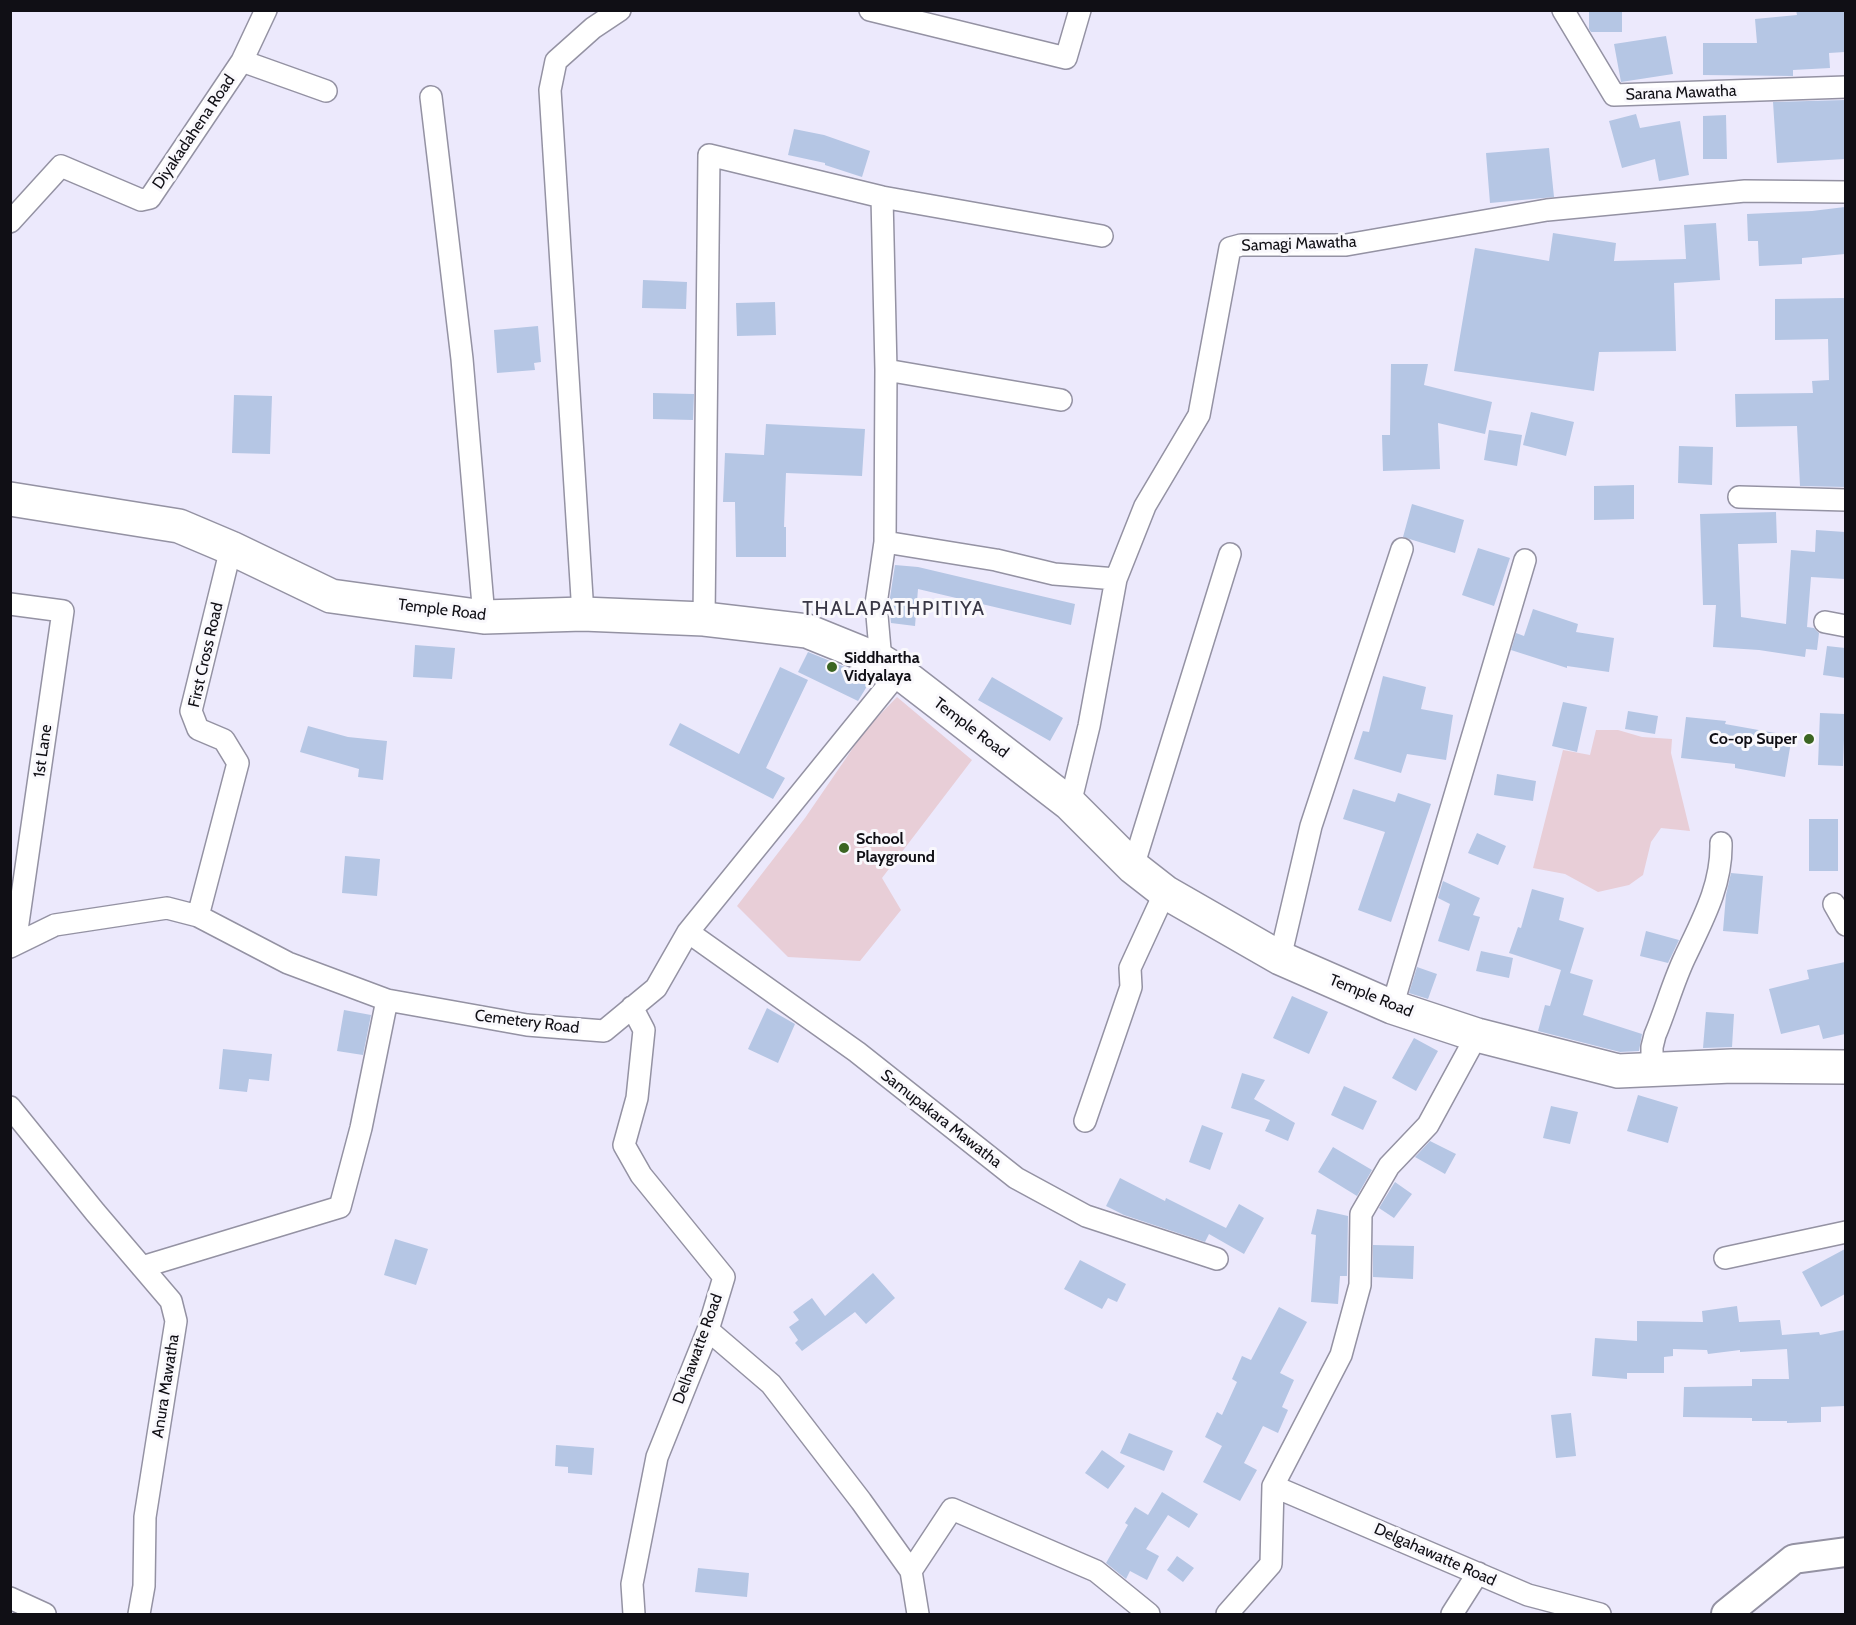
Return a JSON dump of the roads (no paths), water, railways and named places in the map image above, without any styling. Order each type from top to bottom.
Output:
[{"type":"main road","name":"Temple Road","points":[[10,499],[179,526],[331,596],[484,617],[583,614],[704,620],[807,631],[890,666],[1070,804],[1133,867],[1165,892],[1280,958],[1392,1007],[1477,1035],[1618,1071],[1732,1066],[1845,1067]]},
{"type":"main road","points":[[1726,1614],[1794,1559],[1845,1552]]},
{"type":"street","name":"Diyakadahena Road","points":[[10,222],[61,166],[141,200],[150,198],[242,61],[266,10]]},
{"type":"street","points":[[583,614],[550,90],[556,61],[593,28],[620,10]]},
{"type":"street","points":[[870,10],[1066,58],[1080,10]]},
{"type":"street","name":"Sarana Mawatha","points":[[1563,10],[1614,95],[1845,87]]},
{"type":"street","points":[[242,61],[326,91]]},
{"type":"street","points":[[431,97],[462,359],[484,617]]},
{"type":"street","points":[[704,620],[709,155],[882,197],[1102,236]]},
{"type":"street","name":"Samagi Mawatha","points":[[1116,579],[1145,506],[1199,415],[1230,248],[1241,245],[1346,245],[1547,210],[1745,191],[1845,192]]},
{"type":"street","points":[[882,197],[886,370],[885,542],[876,604],[890,666]]},
{"type":"street","points":[[886,370],[1060,400]]},
{"type":"street","points":[[1739,497],[1845,500]]},
{"type":"street","points":[[885,542],[996,560],[1054,574],[1116,579],[1089,726],[1070,804]]},
{"type":"street","name":"First Cross Road","points":[[198,916],[238,763],[224,740],[198,729],[191,711],[231,548]]},
{"type":"street","points":[[1280,958],[1311,826],[1402,549]]},
{"type":"street","points":[[1133,867],[1230,554]]},
{"type":"street","points":[[1392,1007],[1525,560]]},
{"type":"street","name":"1st Lane","points":[[10,604],[63,611],[13,945]]},
{"type":"street","name":"Cemetery Road","points":[[13,945],[55,925],[166,908],[198,916],[288,963],[387,1000],[527,1025],[604,1031],[656,988],[688,933],[890,666]]},
{"type":"street","points":[[1652,1070],[1652,1047],[1655,1035],[1685,957],[1713,898],[1722,863],[1721,843]]},
{"type":"street","points":[[1085,1121],[1131,987],[1130,968],[1165,892]]},
{"type":"street","points":[[1834,904],[1845,925]]},
{"type":"street","name":"Samupakara Mawatha","points":[[688,933],[857,1052],[1016,1178],[1086,1216],[1217,1258]]},
{"type":"street","points":[[142,1267],[340,1207],[361,1128],[387,1000]]},
{"type":"street","name":"Delhawatte Road","points":[[632,1007],[644,1030],[637,1098],[624,1145],[641,1175],[724,1277],[708,1330],[657,1457],[632,1584],[633,1614]]},
{"type":"street","points":[[1227,1614],[1270,1564],[1273,1486],[1341,1355],[1360,1285],[1361,1214],[1389,1166],[1428,1125],[1477,1035]]},
{"type":"street","name":"Anura Mawatha","points":[[10,1107],[171,1300],[176,1321],[145,1517],[144,1586],[139,1614]]},
{"type":"street","points":[[1725,1258],[1845,1232]]},
{"type":"street","points":[[708,1330],[771,1384],[861,1501],[911,1571],[918,1614]]},
{"type":"street","name":"Delgahawatte Road","points":[[1273,1486],[1528,1595],[1600,1614]]},
{"type":"street","points":[[911,1571],[952,1509],[1096,1571],[1149,1614]]},
{"type":"street","points":[[1452,1614],[1478,1573]]},
{"type":"street","points":[[10,1598],[45,1614]]},
{"type":"place","name":"Siddhartha Vidyalaya","points":[[832,667]]},
{"type":"place","name":"Co-op Super","points":[[1809,739]]},
{"type":"place","name":"School Playground","points":[[844,848]]},
{"type":"district","name":"THALAPATHPITIYA","points":[[894,609]]}]
